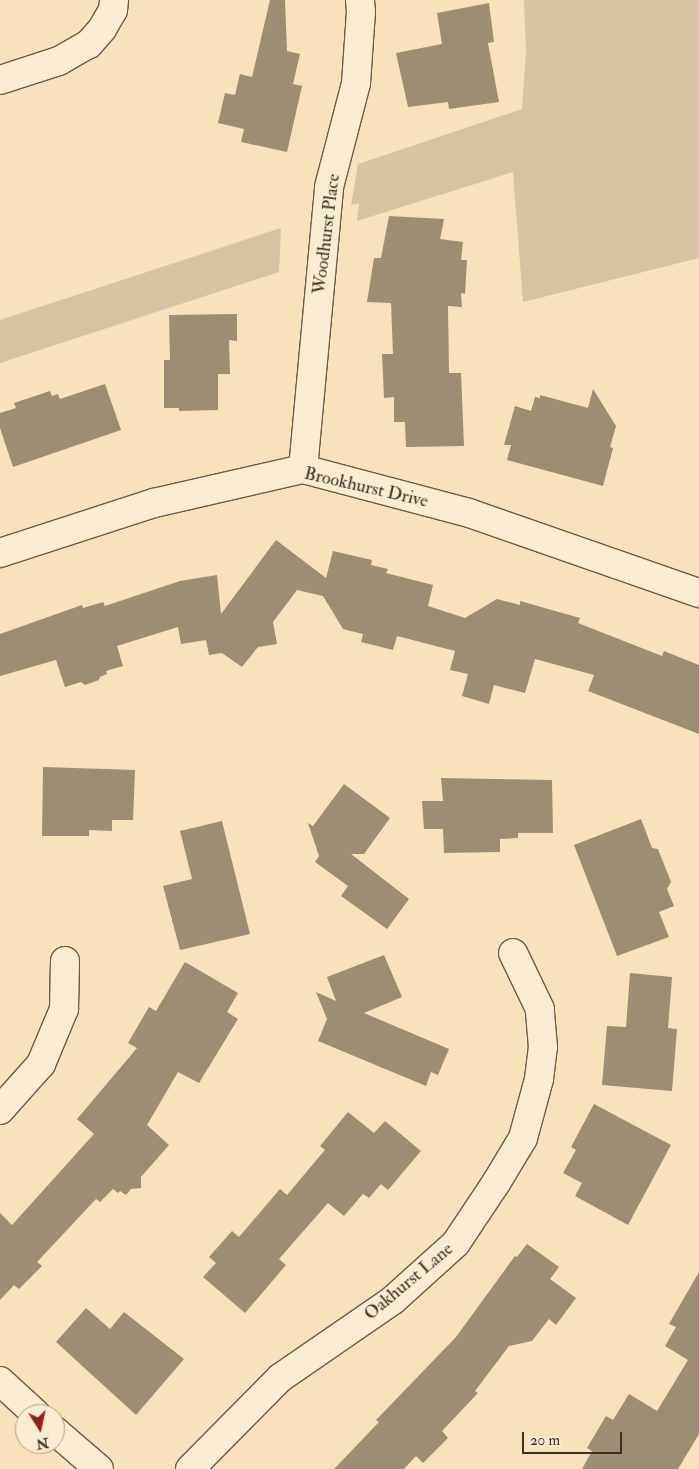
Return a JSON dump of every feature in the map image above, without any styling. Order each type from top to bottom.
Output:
[{"type":"street","points":[[0,80],[59,61],[89,44],[102,29],[113,10],[114,0]]},
{"type":"street","name":"Woodhurst Place","points":[[303,469],[329,186],[356,83],[361,12],[360,0]]},
{"type":"street","name":"Brookhurst Drive","points":[[0,554],[154,503],[303,469],[470,513],[699,593]]},
{"type":"street","name":"Oakhurst Lane","points":[[190,1469],[280,1378],[393,1300],[456,1243],[496,1183],[523,1138],[539,1079],[543,1046],[540,1009],[513,953]]},
{"type":"street","points":[[0,1110],[41,1064],[64,1009],[65,961]]},
{"type":"street","points":[[0,1381],[25,1404]]},
{"type":"street","points":[[65,1440],[99,1469]]},
{"type":"shaded area","points":[[524,0],[699,0],[699,258],[523,302],[513,172],[357,221],[359,203],[351,205],[358,164],[522,109],[526,53]]},
{"type":"shaded area","points":[[281,228],[279,272],[0,363],[0,320]]},
{"type":"building","points":[[270,0],[285,0],[287,51],[300,54],[293,84],[302,86],[287,152],[241,142],[244,129],[218,123],[225,93],[235,95],[240,74],[252,77]]},
{"type":"building","points":[[489,3],[494,42],[488,43],[499,102],[449,109],[448,102],[408,107],[396,53],[442,44],[437,13]]},
{"type":"building","points":[[389,216],[444,219],[440,239],[463,242],[461,260],[467,260],[465,294],[461,293],[462,307],[448,306],[449,373],[461,373],[464,446],[406,447],[405,422],[394,422],[394,397],[384,398],[382,354],[393,354],[391,303],[367,302],[374,258],[381,258]]},
{"type":"building","points":[[237,314],[237,341],[229,340],[230,374],[218,374],[218,410],[179,411],[179,408],[164,408],[164,360],[170,360],[169,315]]},
{"type":"building","points":[[105,384],[121,430],[13,467],[0,428],[0,413],[16,408],[14,403],[50,391],[52,396],[58,394],[60,399]]},
{"type":"building","points":[[593,389],[616,426],[610,447],[613,448],[603,486],[507,460],[511,445],[504,445],[515,406],[531,411],[535,397],[540,398],[540,395],[588,408]]},
{"type":"building","points":[[276,540],[326,578],[333,551],[372,560],[371,565],[388,569],[386,573],[433,585],[428,606],[465,618],[497,599],[520,605],[520,601],[580,618],[578,623],[662,656],[664,651],[699,665],[699,734],[588,691],[594,675],[535,659],[525,693],[494,685],[489,704],[462,696],[468,674],[450,670],[455,651],[397,636],[393,650],[361,642],[363,634],[343,629],[323,596],[297,590],[273,622],[277,644],[258,647],[242,667],[222,653],[209,655],[206,640],[181,644],[178,627],[117,646],[123,666],[106,671],[107,674],[100,677],[99,680],[85,685],[81,682],[65,687],[56,660],[0,676],[0,634],[82,605],[83,608],[103,602],[105,606],[180,581],[217,575],[221,614]]},
{"type":"building","points":[[43,767],[135,770],[133,820],[112,820],[112,831],[89,830],[89,836],[42,836]]},
{"type":"building","points":[[441,778],[552,780],[553,833],[518,833],[518,838],[500,839],[500,852],[444,853],[443,829],[424,829],[422,801],[443,801]]},
{"type":"building","points":[[344,784],[390,818],[364,854],[351,854],[409,899],[387,929],[341,896],[348,886],[315,862],[319,856],[308,823],[313,826]]},
{"type":"building","points":[[641,819],[652,848],[658,849],[671,882],[667,889],[674,906],[659,912],[669,937],[617,956],[574,845]]},
{"type":"building","points":[[222,821],[250,934],[180,950],[163,886],[192,879],[180,831]]},
{"type":"building","points":[[384,955],[402,997],[364,1013],[449,1049],[438,1075],[431,1072],[426,1086],[318,1041],[327,1019],[316,992],[336,1001],[327,977]]},
{"type":"building","points":[[185,962],[238,993],[227,1012],[238,1019],[199,1083],[178,1072],[147,1125],[169,1145],[141,1177],[141,1188],[131,1189],[126,1195],[120,1191],[118,1193],[113,1189],[100,1202],[96,1199],[37,1262],[42,1266],[19,1289],[14,1285],[0,1300],[0,1213],[12,1225],[94,1134],[77,1119],[137,1048],[128,1043],[149,1007],[156,1011]]},
{"type":"building","points":[[630,973],[672,977],[668,1028],[677,1029],[672,1091],[602,1085],[607,1026],[626,1027]]},
{"type":"building","points":[[594,1104],[671,1145],[628,1225],[575,1196],[582,1183],[563,1173],[576,1150],[571,1147]]},
{"type":"building","points":[[348,1112],[374,1133],[385,1121],[421,1151],[388,1190],[381,1184],[369,1198],[363,1194],[344,1216],[328,1203],[279,1259],[286,1265],[245,1313],[203,1277],[216,1263],[209,1257],[232,1231],[239,1237],[280,1189],[287,1195],[325,1150],[320,1146]]},
{"type":"building","points":[[527,1244],[559,1267],[550,1279],[576,1298],[556,1325],[549,1319],[532,1341],[509,1346],[475,1391],[478,1393],[442,1431],[448,1438],[423,1463],[416,1456],[404,1469],[334,1469],[379,1422],[376,1420],[456,1337],[515,1256],[517,1257]]},
{"type":"building","points":[[699,1272],[699,1434],[678,1469],[582,1469],[592,1451],[587,1448],[606,1416],[613,1420],[629,1394],[657,1411],[688,1360],[665,1346],[676,1327],[669,1324]]},
{"type":"building","points":[[86,1308],[110,1329],[124,1312],[184,1359],[136,1415],[56,1342]]}]
